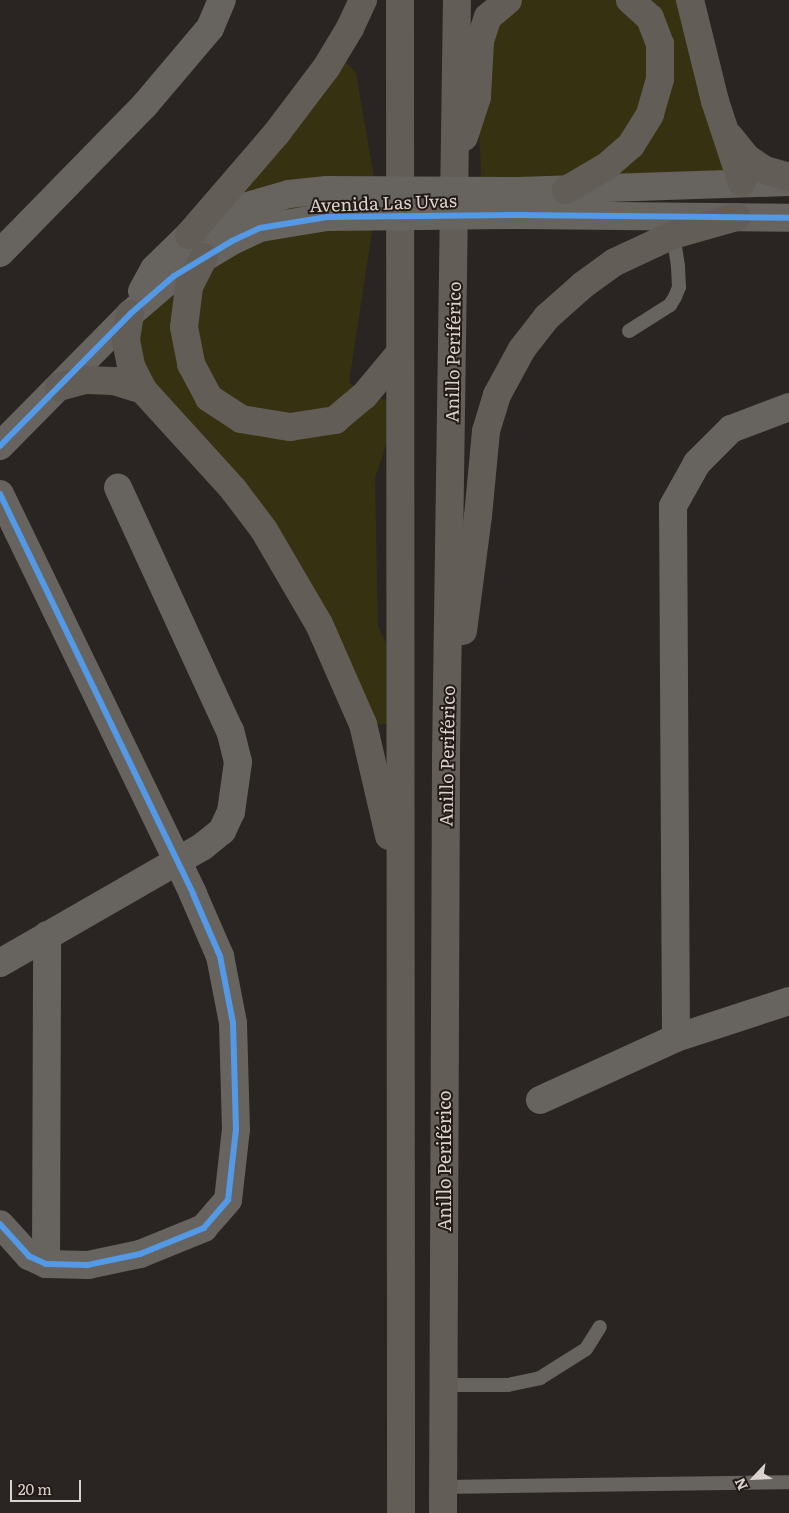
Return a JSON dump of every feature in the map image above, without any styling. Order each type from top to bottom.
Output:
[{"type":"highway","points":[[189,235],[276,134],[326,68],[350,28],[362,0]]},
{"type":"highway","points":[[400,0],[401,1513]]},
{"type":"highway","name":"Anillo Periférico","points":[[443,1500],[446,756],[457,0]]},
{"type":"highway","points":[[456,163],[477,98],[480,41],[488,17],[508,0]]},
{"type":"highway","points":[[566,190],[607,166],[631,145],[650,114],[660,79],[660,44],[650,18],[630,0]]},
{"type":"highway","points":[[690,0],[715,101],[742,183]]},
{"type":"highway","points":[[727,134],[747,158],[765,170],[789,177]]},
{"type":"highway","points":[[446,756],[478,516],[486,431],[497,395],[522,349],[547,317],[583,285],[615,262],[673,235],[736,217]]},
{"type":"highway","points":[[204,257],[189,287],[184,327],[191,364],[209,398],[241,419],[290,427],[335,420],[364,396],[399,354]]},
{"type":"highway","points":[[130,314],[126,340],[131,366],[143,390],[233,489],[264,530],[319,624],[363,724],[400,884]]},
{"type":"highway","points":[[59,387],[86,380],[114,381],[143,390]]},
{"type":"street","points":[[0,253],[144,106],[210,28],[222,0]]},
{"type":"street","name":"Avenida Las Uvas","points":[[524,207],[566,190],[789,182]]},
{"type":"street","points":[[524,207],[570,208],[607,205],[718,204],[736,196],[742,183]]},
{"type":"street","name":"Avenida Las Uvas","points":[[130,314],[154,269],[189,235],[240,208],[289,194],[327,203],[524,207],[789,218]]},
{"type":"street","name":"Avenida Las Uvas","points":[[0,446],[130,314],[174,276],[204,257],[260,228],[327,203]]},
{"type":"street","points":[[676,1038],[673,506],[697,463],[732,429],[789,407]]},
{"type":"street","points":[[0,963],[202,847],[222,830],[231,812],[238,762],[230,731],[118,488]]},
{"type":"street","points":[[0,494],[177,862],[220,956],[233,1023],[236,1129],[228,1200],[204,1228],[140,1254],[88,1265],[46,1264],[29,1256],[0,1224]]},
{"type":"street","points":[[46,1264],[47,935]]},
{"type":"street","points":[[540,1100],[676,1038],[789,1001]]},
{"type":"lane","points":[[630,330],[670,305],[679,287],[673,235]]},
{"type":"lane","points":[[443,1385],[508,1385],[540,1378],[586,1349],[600,1328]]},
{"type":"lane","points":[[443,1500],[789,1482]]},
{"type":"shaded area","points":[[488,0],[690,0],[742,183],[482,191],[477,98]]},
{"type":"shaded area","points":[[336,51],[356,73],[374,177],[372,232],[349,382],[364,396],[400,402],[375,478],[378,626],[400,674],[400,724],[363,724],[319,624],[143,390],[130,314]]},
{"type":"cycle path","points":[[0,446],[130,314],[174,276],[232,241],[260,228],[327,217],[518,215],[789,218]]},
{"type":"cycle path","points":[[0,494],[193,894],[220,956],[233,1023],[236,1129],[228,1200],[204,1228],[140,1254],[88,1265],[46,1264],[29,1256],[0,1224]]}]
